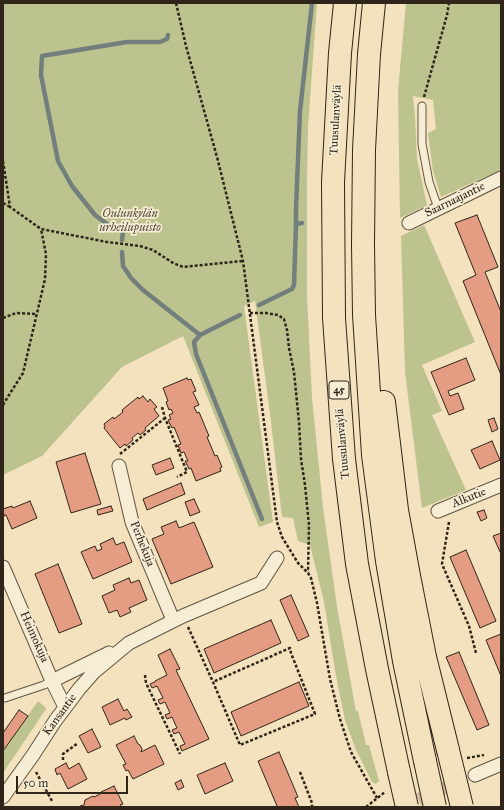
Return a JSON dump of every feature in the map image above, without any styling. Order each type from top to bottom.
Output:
[{"type":"highway","name":"Tuusulanväylä","points":[[345,3],[340,53],[333,182],[334,318],[343,452],[357,564],[377,669],[407,807]]},
{"type":"highway","points":[[374,3],[369,54],[364,150],[363,244],[364,315],[373,455],[387,561],[404,661],[435,807]]},
{"type":"highway","points":[[364,315],[382,388],[397,510],[424,657],[462,807]]},
{"type":"street","name":"Saarnaajantie","points":[[409,223],[501,178]]},
{"type":"street","name":"Perhekuja","points":[[119,466],[132,522],[178,618]]},
{"type":"street","name":"Alkutie","points":[[438,511],[501,485]]},
{"type":"street","name":"Kansantie","points":[[52,681],[178,618],[261,583],[277,558]]},
{"type":"street","name":"Heimokuja","points":[[3,567],[52,681],[65,707]]},
{"type":"street","name":"Kansantie","points":[[3,797],[30,759],[54,721],[79,689],[94,672],[129,643]]},
{"type":"street","points":[[475,776],[501,764]]},
{"type":"lane","points":[[422,106],[422,144],[429,182],[438,208]]},
{"type":"lane","points":[[5,698],[52,681]]},
{"type":"path","points":[[176,3],[243,261],[278,522],[282,537],[298,562],[311,578],[317,603],[330,679],[340,719],[351,752],[376,798]]},
{"type":"path","points":[[422,106],[449,3]]},
{"type":"path","points":[[3,161],[10,208]]},
{"type":"path","points":[[3,203],[41,228],[107,242],[140,246],[153,250],[173,263],[183,267],[243,261]]},
{"type":"path","points":[[3,405],[23,373],[45,279],[46,254],[41,228]]},
{"type":"path","points":[[3,318],[16,313],[37,314]]},
{"type":"path","points":[[250,313],[278,315],[284,319],[287,330],[294,372],[301,458],[309,526],[308,573]]},
{"type":"path","points":[[162,407],[187,472],[176,477]]},
{"type":"path","points":[[119,466],[119,456],[121,452],[165,418]]},
{"type":"path","points":[[452,505],[442,564],[469,626],[476,652]]},
{"type":"path","points":[[178,618],[213,682],[240,745],[315,714],[290,653],[290,648],[213,682]]},
{"type":"path","points":[[145,675],[146,683],[180,754]]},
{"type":"path","points":[[63,760],[63,754],[78,743]]},
{"type":"path","points":[[30,759],[52,801]]},
{"type":"path","points":[[300,772],[312,803],[312,807]]},
{"type":"green space","name":"Oulunkylän urheilupuisto","points":[[3,3],[317,3],[308,127],[307,181],[307,296],[312,398],[323,507],[337,607],[356,711],[358,711],[366,745],[369,745],[379,781],[376,784],[372,782],[356,750],[345,720],[324,602],[310,545],[298,541],[293,518],[282,517],[255,301],[244,306],[273,522],[259,527],[183,336],[122,367],[42,456],[3,475]]},
{"type":"green space","points":[[406,3],[501,3],[501,170],[441,197],[433,171],[428,133],[436,129],[433,100],[413,96],[417,159],[427,205],[400,218],[398,90]]},
{"type":"green space","points":[[424,225],[475,342],[422,365],[442,411],[432,415],[466,490],[422,508],[405,372],[401,236]]},
{"type":"green space","points":[[38,701],[46,709],[3,773],[3,751]]},
{"type":"building","points":[[477,215],[498,267],[485,272],[501,312],[501,375],[463,281],[476,275],[455,223]]},
{"type":"building","points":[[466,358],[475,380],[448,391],[450,396],[458,393],[464,409],[449,415],[431,372]]},
{"type":"building","points":[[187,378],[188,380],[191,379],[196,391],[193,392],[199,405],[194,407],[197,413],[199,412],[209,436],[207,437],[215,456],[217,455],[222,467],[220,468],[221,471],[196,481],[191,468],[189,469],[185,461],[188,461],[184,452],[181,453],[178,445],[181,444],[174,427],[172,428],[168,420],[171,419],[169,415],[173,413],[171,409],[169,410],[166,402],[168,401],[163,388]]},
{"type":"building","points":[[143,396],[148,402],[150,399],[157,407],[154,409],[159,416],[145,428],[146,430],[140,435],[138,433],[126,446],[125,444],[120,448],[104,428],[104,424],[123,412],[122,410],[138,397],[139,399]]},
{"type":"building","points":[[494,418],[498,429],[492,432],[488,420]]},
{"type":"building","points":[[492,441],[500,460],[480,469],[471,450]]},
{"type":"building","points":[[85,453],[101,504],[71,513],[56,462]]},
{"type":"building","points":[[170,458],[174,468],[156,475],[152,465]]},
{"type":"building","points":[[181,483],[185,494],[147,510],[143,499]]},
{"type":"building","points":[[194,499],[200,512],[190,516],[185,502]]},
{"type":"building","points":[[30,501],[37,518],[12,529],[6,515],[4,516],[3,509],[12,506],[13,508]]},
{"type":"building","points":[[111,506],[113,511],[98,515],[97,510]]},
{"type":"building","points":[[484,510],[487,518],[481,521],[477,512]]},
{"type":"building","points":[[176,521],[179,528],[194,522],[213,567],[171,584],[152,539],[164,534],[161,527]]},
{"type":"building","points":[[501,533],[501,554],[493,536]]},
{"type":"building","points":[[113,538],[116,545],[124,542],[132,562],[93,579],[81,552],[95,546],[97,551],[102,549],[100,544]]},
{"type":"building","points":[[466,550],[496,621],[480,628],[450,557]]},
{"type":"building","points":[[58,564],[82,624],[59,633],[35,574]]},
{"type":"building","points":[[129,578],[131,583],[139,580],[147,600],[129,608],[131,612],[120,617],[117,610],[109,613],[102,596],[115,590],[113,585]]},
{"type":"building","points":[[291,595],[309,636],[298,641],[280,600]]},
{"type":"building","points":[[271,620],[281,643],[214,673],[204,649]]},
{"type":"building","points":[[501,634],[501,676],[486,640]]},
{"type":"building","points":[[170,649],[180,669],[176,670],[209,739],[182,751],[180,746],[185,744],[179,732],[174,734],[172,730],[177,728],[172,717],[167,719],[165,715],[170,713],[165,702],[160,704],[158,700],[163,698],[157,686],[152,688],[150,684],[167,675],[158,655]]},
{"type":"building","points":[[459,652],[489,725],[477,730],[446,657]]},
{"type":"building","points":[[299,682],[309,706],[241,736],[231,712]]},
{"type":"building","points":[[118,699],[124,711],[127,709],[132,717],[126,720],[125,718],[110,725],[102,707]]},
{"type":"building","points":[[19,710],[28,716],[3,751],[3,733]]},
{"type":"building","points":[[92,729],[101,747],[88,753],[79,736]]},
{"type":"building","points":[[134,736],[142,749],[141,752],[155,745],[164,764],[133,779],[123,765],[126,764],[116,745]]},
{"type":"building","points":[[279,752],[298,797],[295,798],[299,807],[274,807],[277,806],[258,761]]},
{"type":"building","points":[[66,763],[69,769],[79,763],[87,779],[68,789],[60,773],[57,775],[55,769]]},
{"type":"building","points":[[225,763],[233,781],[205,794],[197,775]]},
{"type":"building","points":[[181,780],[184,787],[178,790],[175,783]]},
{"type":"building","points":[[114,786],[123,804],[120,805],[121,807],[80,806],[84,805],[85,800],[93,796],[94,797]]},
{"type":"waterway","points":[[296,224],[300,111],[312,3]]},
{"type":"waterway","points":[[122,240],[122,229],[111,227],[95,215],[72,186],[58,161],[41,75],[42,56],[127,42],[160,42],[167,39],[168,35]]},
{"type":"waterway","points":[[259,305],[292,289],[294,285],[296,224],[302,223]]},
{"type":"waterway","points":[[122,252],[123,266],[131,278],[143,290],[200,335]]},
{"type":"waterway","points":[[240,315],[200,335],[194,342],[196,354],[262,519]]},
{"type":"tunnel","points":[[401,807],[475,775]]}]
